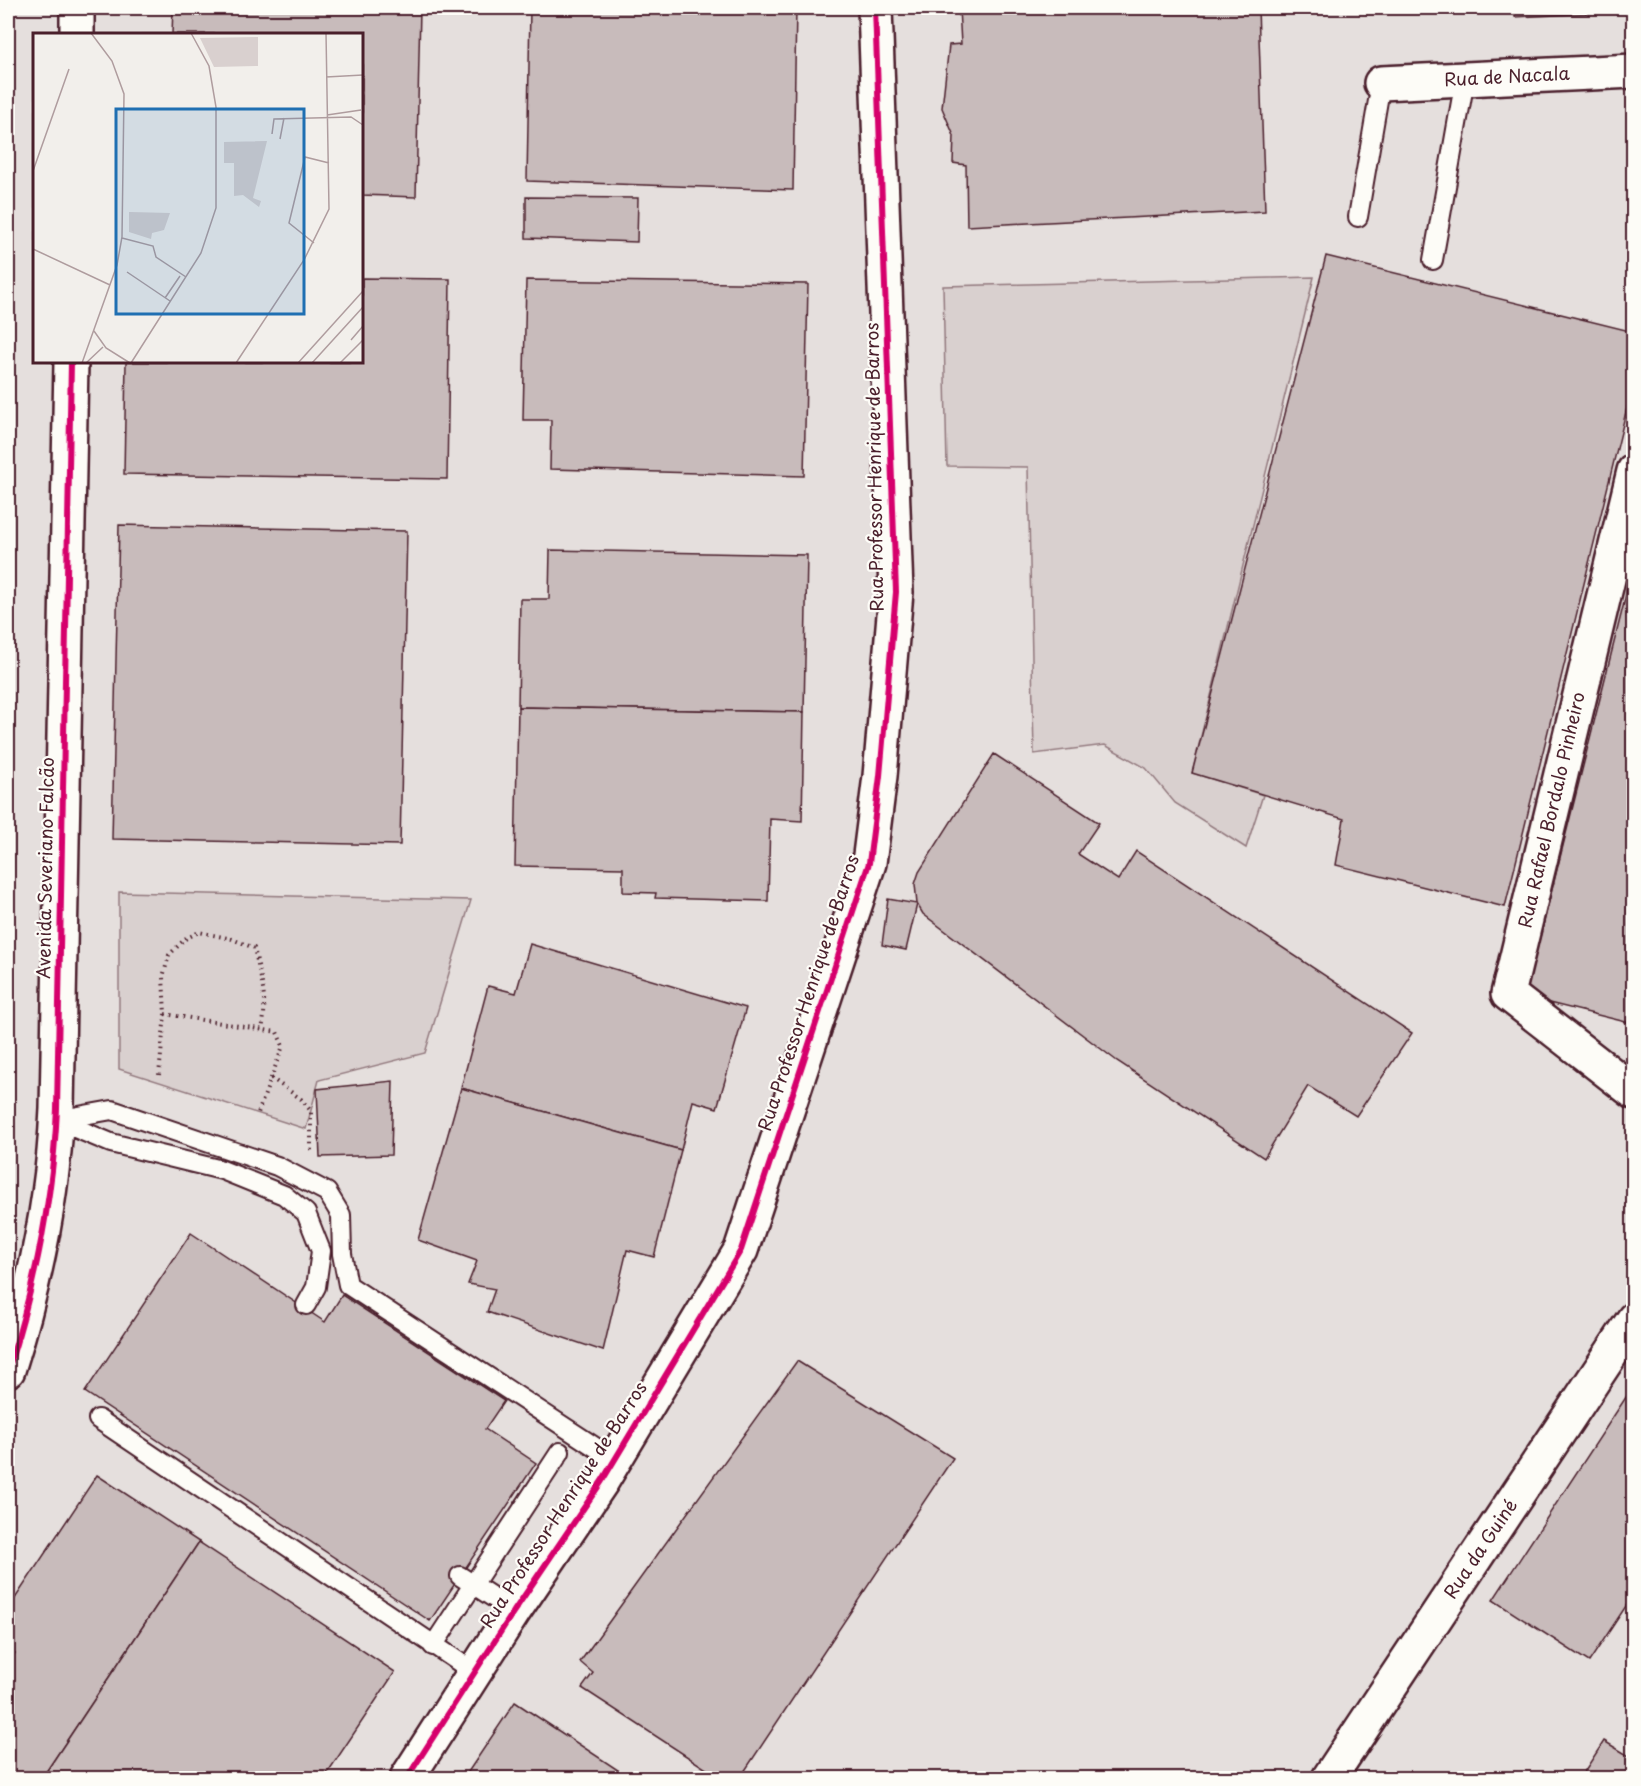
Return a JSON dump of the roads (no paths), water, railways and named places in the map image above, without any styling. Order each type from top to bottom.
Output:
[{"type":"street","points":[[77,8],[77,33]]},
{"type":"street","name":"Rua Professor Henrique de Barros","points":[[406,1779],[615,1460],[741,1250],[869,863],[880,776],[896,592],[876,8]]},
{"type":"street","name":"Rua de Nacala","points":[[1381,83],[1634,71]]},
{"type":"street","name":"Avenida Severiano Falcão","points":[[8,1370],[32,1287],[42,1239],[54,1152],[71,363]]},
{"type":"street","name":"Rua Rafael Bordalo Pinheiro","points":[[1634,471],[1508,994],[1634,1092]]},
{"type":"street","name":"Rua da Guiné","points":[[1329,1779],[1634,1319]]},
{"type":"lane","points":[[1433,260],[1465,79]]},
{"type":"lane","points":[[1358,217],[1381,83]]},
{"type":"lane","points":[[56,1120],[111,1110],[277,1166],[327,1192],[340,1215],[342,1254],[348,1285],[615,1460]]},
{"type":"lane","points":[[56,1120],[111,1143],[222,1170],[284,1195],[306,1213],[321,1251],[316,1287],[306,1305]]},
{"type":"lane","points":[[98,1419],[474,1672]]},
{"type":"lane","points":[[433,1646],[467,1581],[560,1452]]},
{"type":"lane","points":[[467,1581],[514,1611]]}]
